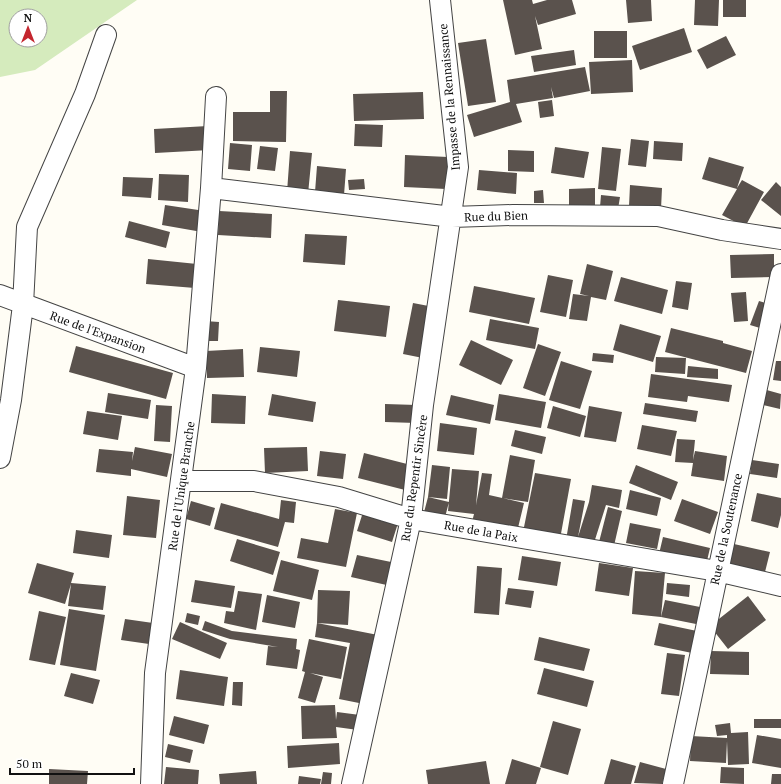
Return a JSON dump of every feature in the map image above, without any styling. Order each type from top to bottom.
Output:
[{"type":"street","name":"Impasse de la Rennaissance","points":[[440,0],[458,167],[452,217]]},
{"type":"street","points":[[0,458],[6,400],[23,305],[27,227],[85,94],[106,35]]},
{"type":"street","name":"Rue de l'Unique Branche","points":[[151,784],[155,673],[196,368],[211,188],[216,97]]},
{"type":"street","name":"Rue du Bien","points":[[211,188],[452,217],[513,215],[658,216],[722,230],[781,240]]},
{"type":"street","name":"Rue du Repentir Sincère","points":[[352,784],[411,519],[423,405],[452,217]]},
{"type":"street","name":"Rue de la Soutenance","points":[[673,784],[781,274]]},
{"type":"street","name":"Rue de l'Expansion","points":[[0,295],[23,305],[196,368]]},
{"type":"street","name":"Rue de la Paix","points":[[182,481],[254,480],[339,497],[411,519],[717,571],[781,586]]},
{"type":"green space","points":[[0,0],[137,0],[35,70],[0,77]]},
{"type":"building","points":[[503,0],[532,0],[533,4],[547,0],[572,0],[576,14],[538,25],[535,16],[542,49],[515,55]]},
{"type":"building","points":[[626,0],[651,0],[652,21],[628,23]]},
{"type":"building","points":[[695,0],[719,0],[718,26],[694,25]]},
{"type":"building","points":[[723,0],[746,0],[746,17],[723,17]]},
{"type":"building","points":[[684,28],[692,52],[640,70],[632,46]]},
{"type":"building","points":[[594,31],[627,31],[627,58],[594,58]]},
{"type":"building","points":[[726,36],[736,55],[707,69],[697,50]]},
{"type":"building","points":[[486,39],[496,102],[468,106],[458,43]]},
{"type":"building","points":[[574,50],[576,65],[534,72],[531,56]]},
{"type":"building","points":[[632,60],[633,92],[591,94],[589,62]]},
{"type":"building","points":[[585,67],[590,91],[554,98],[551,87],[553,98],[516,104],[522,122],[474,137],[467,115],[510,102],[507,80]]},
{"type":"building","points":[[270,91],[287,91],[286,142],[233,141],[233,112],[270,112]]},
{"type":"building","points":[[423,92],[424,119],[354,121],[353,94]]},
{"type":"building","points":[[552,100],[554,116],[540,118],[538,102]]},
{"type":"building","points":[[355,124],[383,125],[382,147],[354,146]]},
{"type":"building","points":[[208,126],[210,150],[155,153],[154,129]]},
{"type":"building","points":[[631,139],[649,141],[646,167],[628,165]]},
{"type":"building","points":[[654,141],[683,143],[682,161],[653,159]]},
{"type":"building","points":[[230,143],[252,145],[250,171],[228,169]]},
{"type":"building","points":[[260,146],[278,148],[275,171],[257,169]]},
{"type":"building","points":[[555,147],[589,152],[584,178],[551,173]]},
{"type":"building","points":[[602,147],[621,149],[616,191],[598,189]]},
{"type":"building","points":[[508,150],[534,151],[534,172],[508,171]]},
{"type":"building","points":[[290,151],[312,153],[308,194],[287,192]]},
{"type":"building","points":[[405,155],[448,157],[446,189],[404,187]]},
{"type":"building","points":[[709,157],[744,167],[737,188],[742,180],[764,192],[745,227],[722,215],[737,189],[702,179]]},
{"type":"building","points":[[317,166],[346,169],[344,195],[315,192]]},
{"type":"building","points":[[479,170],[517,173],[516,194],[477,190]]},
{"type":"building","points":[[159,174],[189,175],[188,202],[158,200]]},
{"type":"building","points":[[123,177],[153,178],[151,198],[122,196]]},
{"type":"building","points":[[364,179],[365,189],[349,190],[348,180]]},
{"type":"building","points":[[776,182],[781,187],[781,216],[761,200]]},
{"type":"building","points":[[630,185],[662,188],[661,209],[629,206]]},
{"type":"building","points":[[595,188],[595,206],[569,206],[569,189]]},
{"type":"building","points":[[543,190],[544,203],[534,203],[534,191]]},
{"type":"building","points":[[601,195],[620,197],[618,209],[600,207]]},
{"type":"building","points":[[165,205],[205,211],[202,232],[162,225]]},
{"type":"building","points":[[219,211],[272,214],[271,238],[218,235]]},
{"type":"building","points":[[129,221],[170,232],[166,248],[125,237]]},
{"type":"building","points":[[305,234],[347,236],[345,265],[303,262]]},
{"type":"building","points":[[774,254],[774,277],[731,278],[730,255]]},
{"type":"building","points":[[148,259],[197,264],[195,288],[146,284]]},
{"type":"building","points":[[587,264],[613,271],[606,300],[591,297],[587,321],[569,319],[573,294],[589,296],[580,294]]},
{"type":"building","points":[[548,275],[573,280],[566,317],[540,312]]},
{"type":"building","points":[[621,277],[668,290],[662,314],[614,301]]},
{"type":"building","points":[[676,281],[692,283],[688,310],[672,307]]},
{"type":"building","points":[[474,286],[535,298],[529,324],[469,312]]},
{"type":"building","points":[[746,292],[748,321],[734,322],[731,293]]},
{"type":"building","points":[[338,300],[390,306],[386,337],[334,331]]},
{"type":"building","points":[[759,301],[769,304],[760,328],[750,325]]},
{"type":"building","points":[[413,303],[439,308],[428,359],[403,354]]},
{"type":"building","points":[[490,319],[539,328],[535,349],[486,340]]},
{"type":"building","points":[[205,321],[219,322],[218,341],[204,341]]},
{"type":"building","points":[[620,324],[661,336],[653,362],[613,350]]},
{"type":"building","points":[[671,328],[723,341],[723,343],[752,351],[746,373],[665,352]]},
{"type":"building","points":[[471,340],[513,360],[501,385],[459,365]]},
{"type":"building","points":[[538,344],[561,352],[545,396],[523,388]]},
{"type":"building","points":[[76,346],[173,373],[166,399],[69,372]]},
{"type":"building","points":[[260,347],[300,351],[297,377],[257,372]]},
{"type":"building","points":[[243,349],[244,377],[207,378],[206,351]]},
{"type":"building","points":[[593,353],[614,355],[613,363],[592,361]]},
{"type":"building","points":[[656,357],[686,358],[685,374],[655,372]]},
{"type":"building","points":[[561,361],[592,371],[580,409],[549,400]]},
{"type":"building","points":[[776,361],[781,361],[781,381],[773,380]]},
{"type":"building","points":[[688,366],[718,369],[718,379],[687,377]]},
{"type":"building","points":[[651,374],[732,385],[729,402],[688,396],[687,402],[648,397]]},
{"type":"building","points":[[763,389],[781,394],[780,409],[759,404]]},
{"type":"building","points":[[108,393],[151,400],[148,419],[105,412]]},
{"type":"building","points":[[212,394],[246,396],[245,424],[211,423]]},
{"type":"building","points":[[272,394],[316,402],[313,422],[268,415]]},
{"type":"building","points":[[499,394],[546,402],[541,428],[495,420]]},
{"type":"building","points":[[451,395],[494,405],[490,424],[446,415]]},
{"type":"building","points":[[645,403],[698,411],[696,422],[643,414]]},
{"type":"building","points":[[385,404],[417,405],[416,423],[385,422]]},
{"type":"building","points":[[156,405],[172,406],[170,442],[154,441]]},
{"type":"building","points":[[553,406],[586,416],[580,437],[547,428]]},
{"type":"building","points":[[589,406],[622,412],[616,442],[584,437]]},
{"type":"building","points":[[87,411],[122,416],[118,440],[83,434]]},
{"type":"building","points":[[440,423],[477,428],[474,455],[437,451]]},
{"type":"building","points":[[642,425],[677,431],[671,456],[637,449]]},
{"type":"building","points":[[515,430],[546,437],[542,454],[511,446]]},
{"type":"building","points":[[677,439],[695,440],[693,460],[695,451],[727,456],[724,481],[691,476],[693,463],[675,462]]},
{"type":"building","points":[[135,447],[172,454],[167,477],[131,469],[131,476],[96,472],[99,449],[133,452],[132,461]]},
{"type":"building","points":[[307,447],[308,471],[265,473],[264,448]]},
{"type":"building","points":[[320,451],[346,454],[343,479],[317,476]]},
{"type":"building","points":[[364,453],[411,465],[405,490],[358,478]]},
{"type":"building","points":[[510,455],[535,460],[528,502],[502,498]]},
{"type":"building","points":[[752,460],[779,464],[777,478],[750,474]]},
{"type":"building","points":[[432,465],[450,467],[447,499],[428,497]]},
{"type":"building","points":[[636,465],[678,482],[671,500],[629,483]]},
{"type":"building","points":[[452,469],[479,471],[476,505],[482,473],[492,474],[489,495],[524,503],[517,532],[472,522],[474,514],[448,511]]},
{"type":"building","points":[[535,473],[571,479],[560,539],[523,532]]},
{"type":"building","points":[[592,485],[622,490],[619,508],[606,505],[593,546],[566,540],[573,499],[585,501],[578,537],[589,502]]},
{"type":"building","points":[[630,490],[661,498],[657,516],[626,509]]},
{"type":"building","points":[[757,493],[781,498],[781,515],[778,528],[751,521]]},
{"type":"building","points":[[127,496],[160,500],[156,538],[123,535]]},
{"type":"building","points":[[428,497],[449,502],[444,521],[423,516]]},
{"type":"building","points":[[682,499],[718,512],[710,534],[674,521]]},
{"type":"building","points":[[281,500],[296,502],[294,523],[285,522],[278,547],[214,529],[221,503],[279,519]]},
{"type":"building","points":[[191,501],[215,508],[210,526],[186,519]]},
{"type":"building","points":[[608,507],[622,511],[613,550],[598,546]]},
{"type":"building","points":[[335,509],[357,513],[346,567],[297,558],[301,538],[328,543]]},
{"type":"building","points":[[364,509],[399,520],[392,542],[357,531]]},
{"type":"building","points":[[630,523],[661,529],[657,549],[626,543]]},
{"type":"building","points":[[76,530],[112,535],[109,558],[73,553]]},
{"type":"building","points":[[663,537],[710,548],[706,565],[659,554]]},
{"type":"building","points":[[237,539],[280,552],[273,575],[230,561]]},
{"type":"building","points":[[734,544],[770,552],[764,576],[728,568]]},
{"type":"building","points":[[357,555],[396,563],[391,586],[351,577]]},
{"type":"building","points":[[522,556],[561,562],[557,586],[518,580]]},
{"type":"building","points":[[281,560],[319,570],[312,600],[273,591]]},
{"type":"building","points":[[37,563],[74,573],[71,583],[106,586],[103,610],[68,606],[71,584],[65,604],[28,593]]},
{"type":"building","points":[[599,563],[633,568],[629,596],[595,591]]},
{"type":"building","points":[[477,566],[502,568],[499,615],[474,613]]},
{"type":"building","points":[[635,571],[665,573],[661,617],[632,614]]},
{"type":"building","points":[[195,580],[235,586],[231,608],[191,602]]},
{"type":"building","points":[[667,583],[690,585],[689,597],[666,594]]},
{"type":"building","points":[[508,588],[534,591],[531,608],[505,604]]},
{"type":"building","points":[[318,590],[350,591],[348,625],[317,623]]},
{"type":"building","points":[[238,591],[262,594],[256,630],[224,623],[226,611],[234,612]]},
{"type":"building","points":[[267,595],[300,602],[295,628],[262,622]]},
{"type":"building","points":[[748,596],[766,620],[728,649],[710,626]]},
{"type":"building","points":[[665,600],[705,608],[701,625],[661,617]]},
{"type":"building","points":[[69,609],[105,615],[96,671],[60,665]]},
{"type":"building","points":[[39,611],[66,617],[55,665],[29,660]]},
{"type":"building","points":[[187,613],[200,616],[198,625],[185,622]]},
{"type":"building","points":[[125,619],[153,623],[149,644],[121,640]]},
{"type":"building","points":[[205,621],[232,631],[297,639],[296,649],[300,650],[297,669],[266,665],[268,646],[278,647],[230,639],[202,630]]},
{"type":"building","points":[[180,622],[227,643],[220,659],[172,639]]},
{"type":"building","points":[[317,623],[378,635],[364,704],[339,699],[350,643],[315,637]]},
{"type":"building","points":[[659,623],[697,631],[692,653],[654,645]]},
{"type":"building","points":[[539,637],[590,649],[584,671],[534,660]]},
{"type":"building","points":[[309,639],[347,647],[341,679],[310,673],[323,677],[315,703],[298,698],[305,672],[302,671]]},
{"type":"building","points":[[711,651],[749,652],[749,675],[710,674]]},
{"type":"building","points":[[667,653],[685,655],[679,696],[661,694]]},
{"type":"building","points":[[544,668],[594,681],[587,707],[537,694]]},
{"type":"building","points":[[180,670],[228,677],[224,706],[176,699]]},
{"type":"building","points":[[71,673],[100,680],[93,704],[64,696]]},
{"type":"building","points":[[233,682],[243,682],[242,706],[232,705]]},
{"type":"building","points":[[335,705],[336,720],[337,712],[360,715],[358,730],[336,727],[337,738],[302,739],[301,706]]},
{"type":"building","points":[[174,716],[209,725],[204,744],[169,735]]},
{"type":"building","points":[[754,719],[781,719],[781,728],[754,728]]},
{"type":"building","points":[[553,721],[581,729],[568,775],[540,767]]},
{"type":"building","points":[[730,723],[731,733],[748,732],[749,764],[728,765],[727,741],[726,763],[690,761],[691,736],[727,738],[727,735],[717,736],[715,725]]},
{"type":"building","points":[[757,735],[781,739],[781,768],[752,763]]},
{"type":"building","points":[[339,743],[340,764],[288,768],[287,746]]},
{"type":"building","points":[[168,744],[193,750],[190,763],[165,757]]},
{"type":"building","points":[[512,759],[541,768],[536,784],[505,784]]},
{"type":"building","points":[[611,759],[636,766],[631,784],[604,784]]},
{"type":"building","points":[[486,761],[490,784],[428,784],[426,770]]},
{"type":"building","points":[[640,762],[666,769],[662,784],[634,783]]},
{"type":"building","points":[[166,767],[199,770],[198,784],[164,784]]},
{"type":"building","points":[[721,767],[744,768],[744,784],[720,783]]},
{"type":"building","points":[[49,769],[88,771],[87,784],[49,784]]},
{"type":"building","points":[[256,771],[257,784],[220,784],[219,774]]},
{"type":"building","points":[[323,772],[332,773],[331,784],[321,784]]},
{"type":"building","points":[[772,774],[781,774],[781,784],[771,784]]},
{"type":"building","points":[[299,776],[321,779],[320,784],[298,784]]}]
